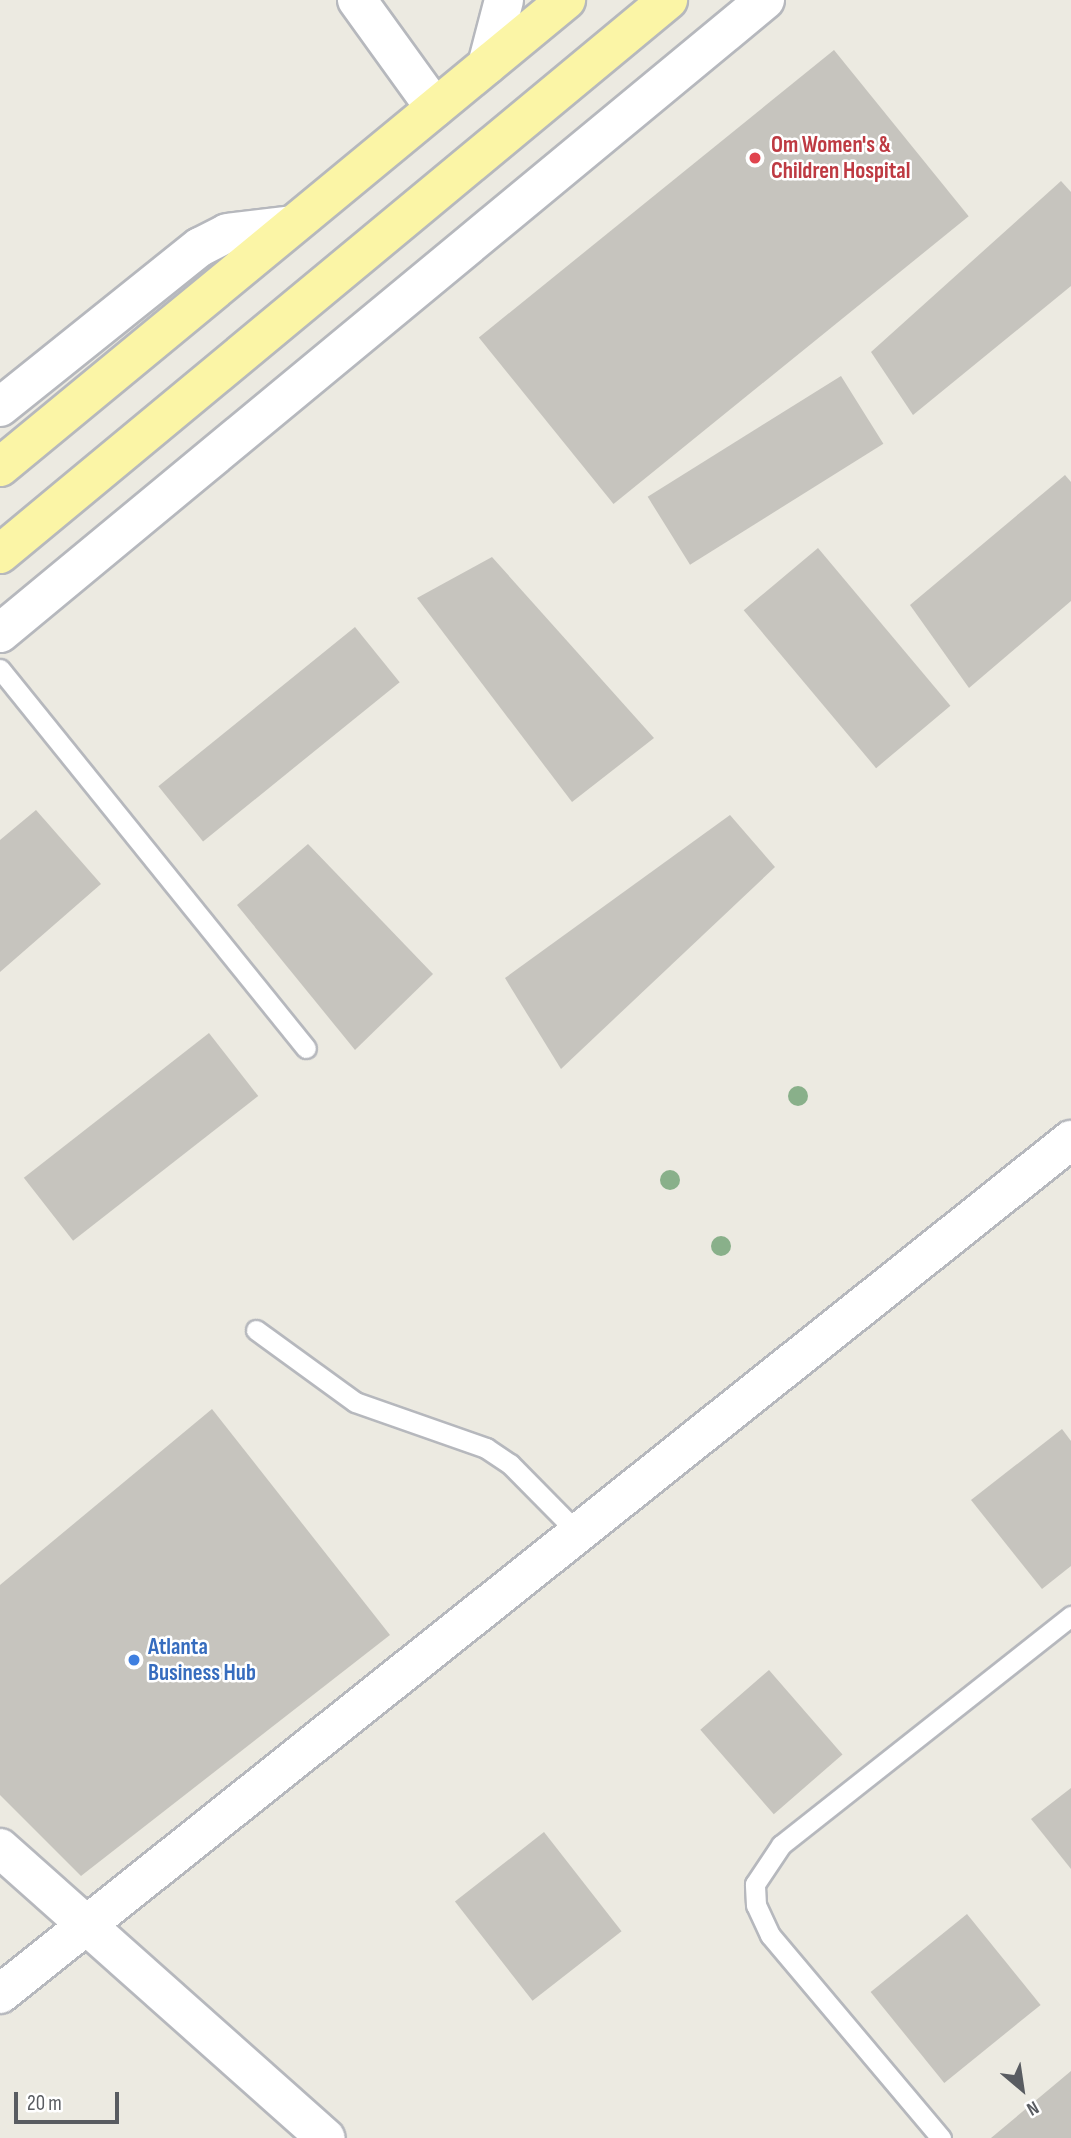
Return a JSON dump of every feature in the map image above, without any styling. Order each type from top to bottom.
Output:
[{"type":"main road","points":[[0,467],[566,0]]},
{"type":"main road","points":[[0,554],[668,0]]},
{"type":"street","points":[[357,0],[435,108]]},
{"type":"street","points":[[487,65],[504,0]]},
{"type":"street","points":[[0,633],[765,0]]},
{"type":"street","points":[[0,407],[200,247],[227,233],[293,225]]},
{"type":"street","points":[[0,1994],[88,1919],[1071,1140]]},
{"type":"street","points":[[0,1848],[88,1919],[326,2138]]},
{"type":"lane","points":[[0,669],[306,1048]]},
{"type":"lane","points":[[256,1330],[355,1402],[486,1448],[510,1464],[577,1532]]},
{"type":"lane","points":[[941,2138],[770,1934],[756,1905],[755,1884],[781,1845],[1071,1616]]},
{"type":"building","points":[[834,50],[969,216],[614,504],[479,338]]},
{"type":"building","points":[[1061,181],[1071,192],[1071,286],[913,415],[871,352]]},
{"type":"building","points":[[841,376],[883,444],[690,565],[648,497]]},
{"type":"building","points":[[1065,475],[1071,482],[1071,601],[969,688],[910,605]]},
{"type":"building","points":[[818,548],[950,706],[876,768],[744,610]]},
{"type":"building","points":[[492,557],[654,738],[572,802],[417,598]]},
{"type":"building","points":[[355,627],[400,682],[203,841],[158,786]]},
{"type":"building","points":[[36,810],[101,884],[0,972],[0,840]]},
{"type":"building","points":[[730,815],[775,867],[561,1069],[505,978]]},
{"type":"building","points":[[308,844],[433,974],[355,1050],[237,905]]},
{"type":"building","points":[[209,1033],[258,1096],[73,1241],[24,1178]]},
{"type":"building","points":[[212,1409],[390,1635],[81,1876],[0,1795],[0,1585]]},
{"type":"building","points":[[1062,1429],[1071,1441],[1071,1566],[1042,1589],[971,1500]]},
{"type":"building","points":[[769,1670],[842,1755],[774,1814],[700,1730]]},
{"type":"building","points":[[1071,1788],[1071,1869],[1031,1819]]},
{"type":"building","points":[[544,1832],[622,1931],[533,2001],[455,1902]]},
{"type":"building","points":[[967,1914],[1041,2005],[944,2083],[871,1992]]},
{"type":"building","points":[[1071,2071],[1071,2138],[991,2138]]},
{"type":"place","name":"Om Women's & Children Hospital","points":[[755,158]]},
{"type":"place","name":"Atlanta Business Hub","points":[[134,1660]]}]
